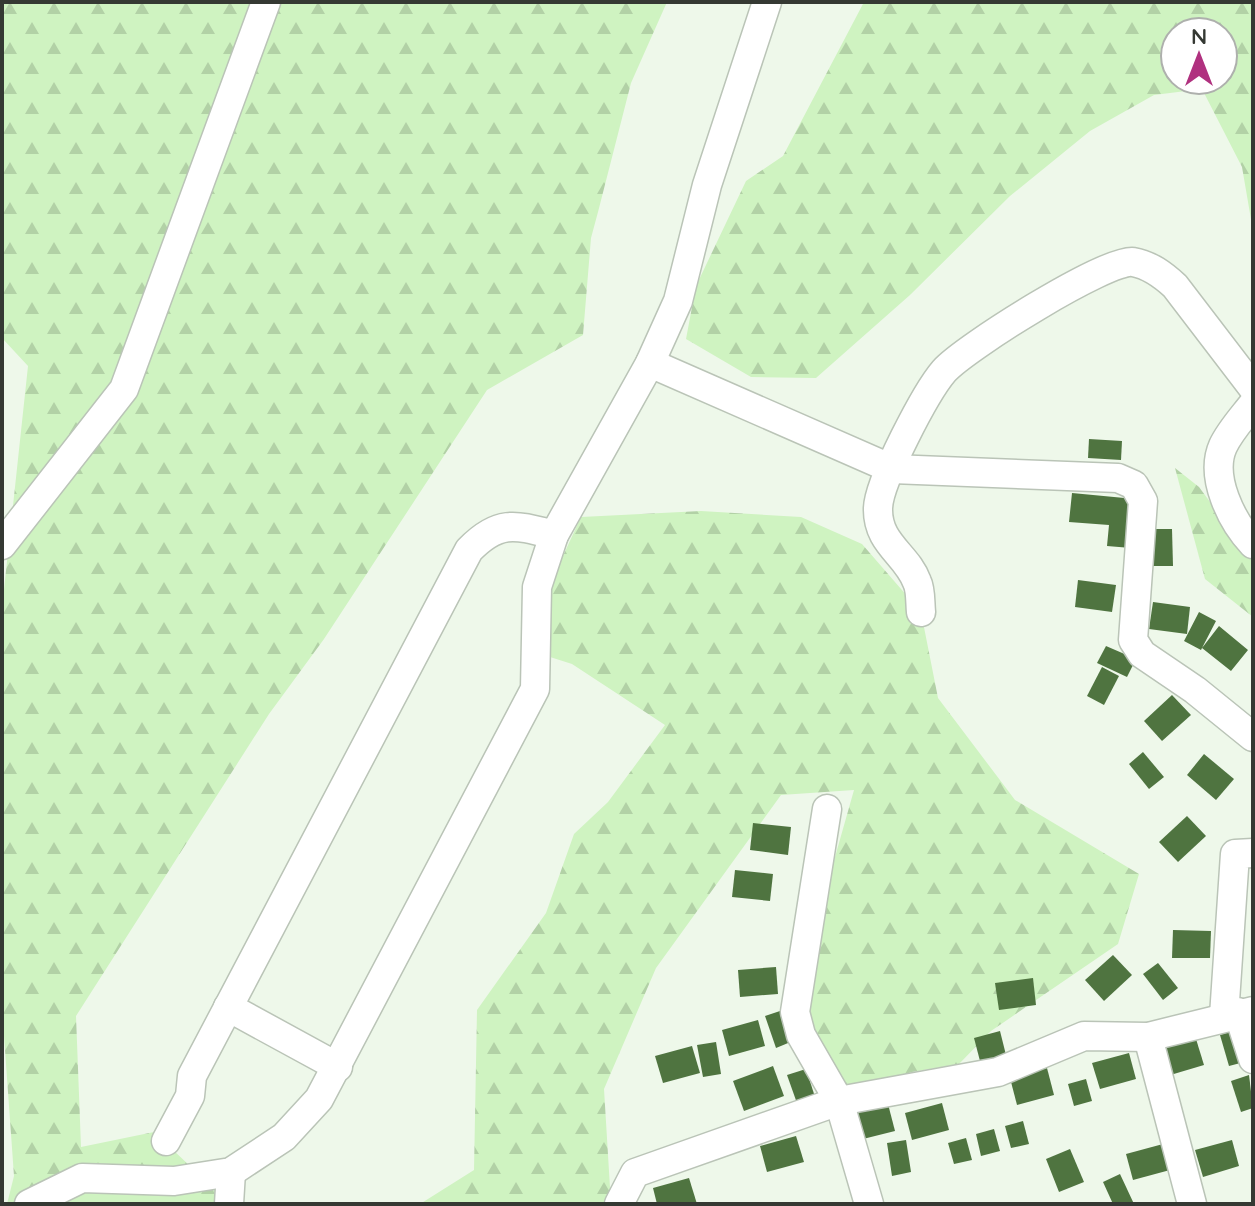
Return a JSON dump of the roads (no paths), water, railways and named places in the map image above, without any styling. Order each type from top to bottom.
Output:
[{"type":"street","points":[[2,545],[124,389],[266,2]]},
{"type":"street","points":[[29,1204],[82,1178],[174,1181],[231,1172],[284,1137],[319,1099],[535,689],[537,587],[554,535],[650,363],[678,301],[707,185],[767,2]]},
{"type":"street","points":[[921,612],[917,581],[886,541],[878,507],[921,403],[946,369],[976,346],[1101,269],[1131,262],[1161,273],[1175,286],[1253,388]]},
{"type":"street","points":[[650,363],[892,469],[1118,478],[1134,485],[1143,501],[1133,640],[1142,654],[1195,690],[1253,737]]},
{"type":"street","points":[[1253,404],[1224,444],[1217,465],[1236,526],[1253,544]]},
{"type":"street","points":[[166,1141],[190,1096],[192,1076],[469,550],[487,531],[517,525],[554,535]]},
{"type":"street","points":[[827,809],[795,1012],[801,1035],[839,1101],[869,1204]]},
{"type":"street","points":[[1253,853],[1235,854],[1238,1013],[1253,1059]]},
{"type":"street","points":[[228,1007],[338,1067]]},
{"type":"street","points":[[619,1204],[635,1173],[839,1101],[998,1072],[1084,1036],[1148,1037],[1238,1013]]},
{"type":"street","points":[[1148,1037],[1192,1204]]},
{"type":"street","points":[[229,1204],[231,1172]]}]
